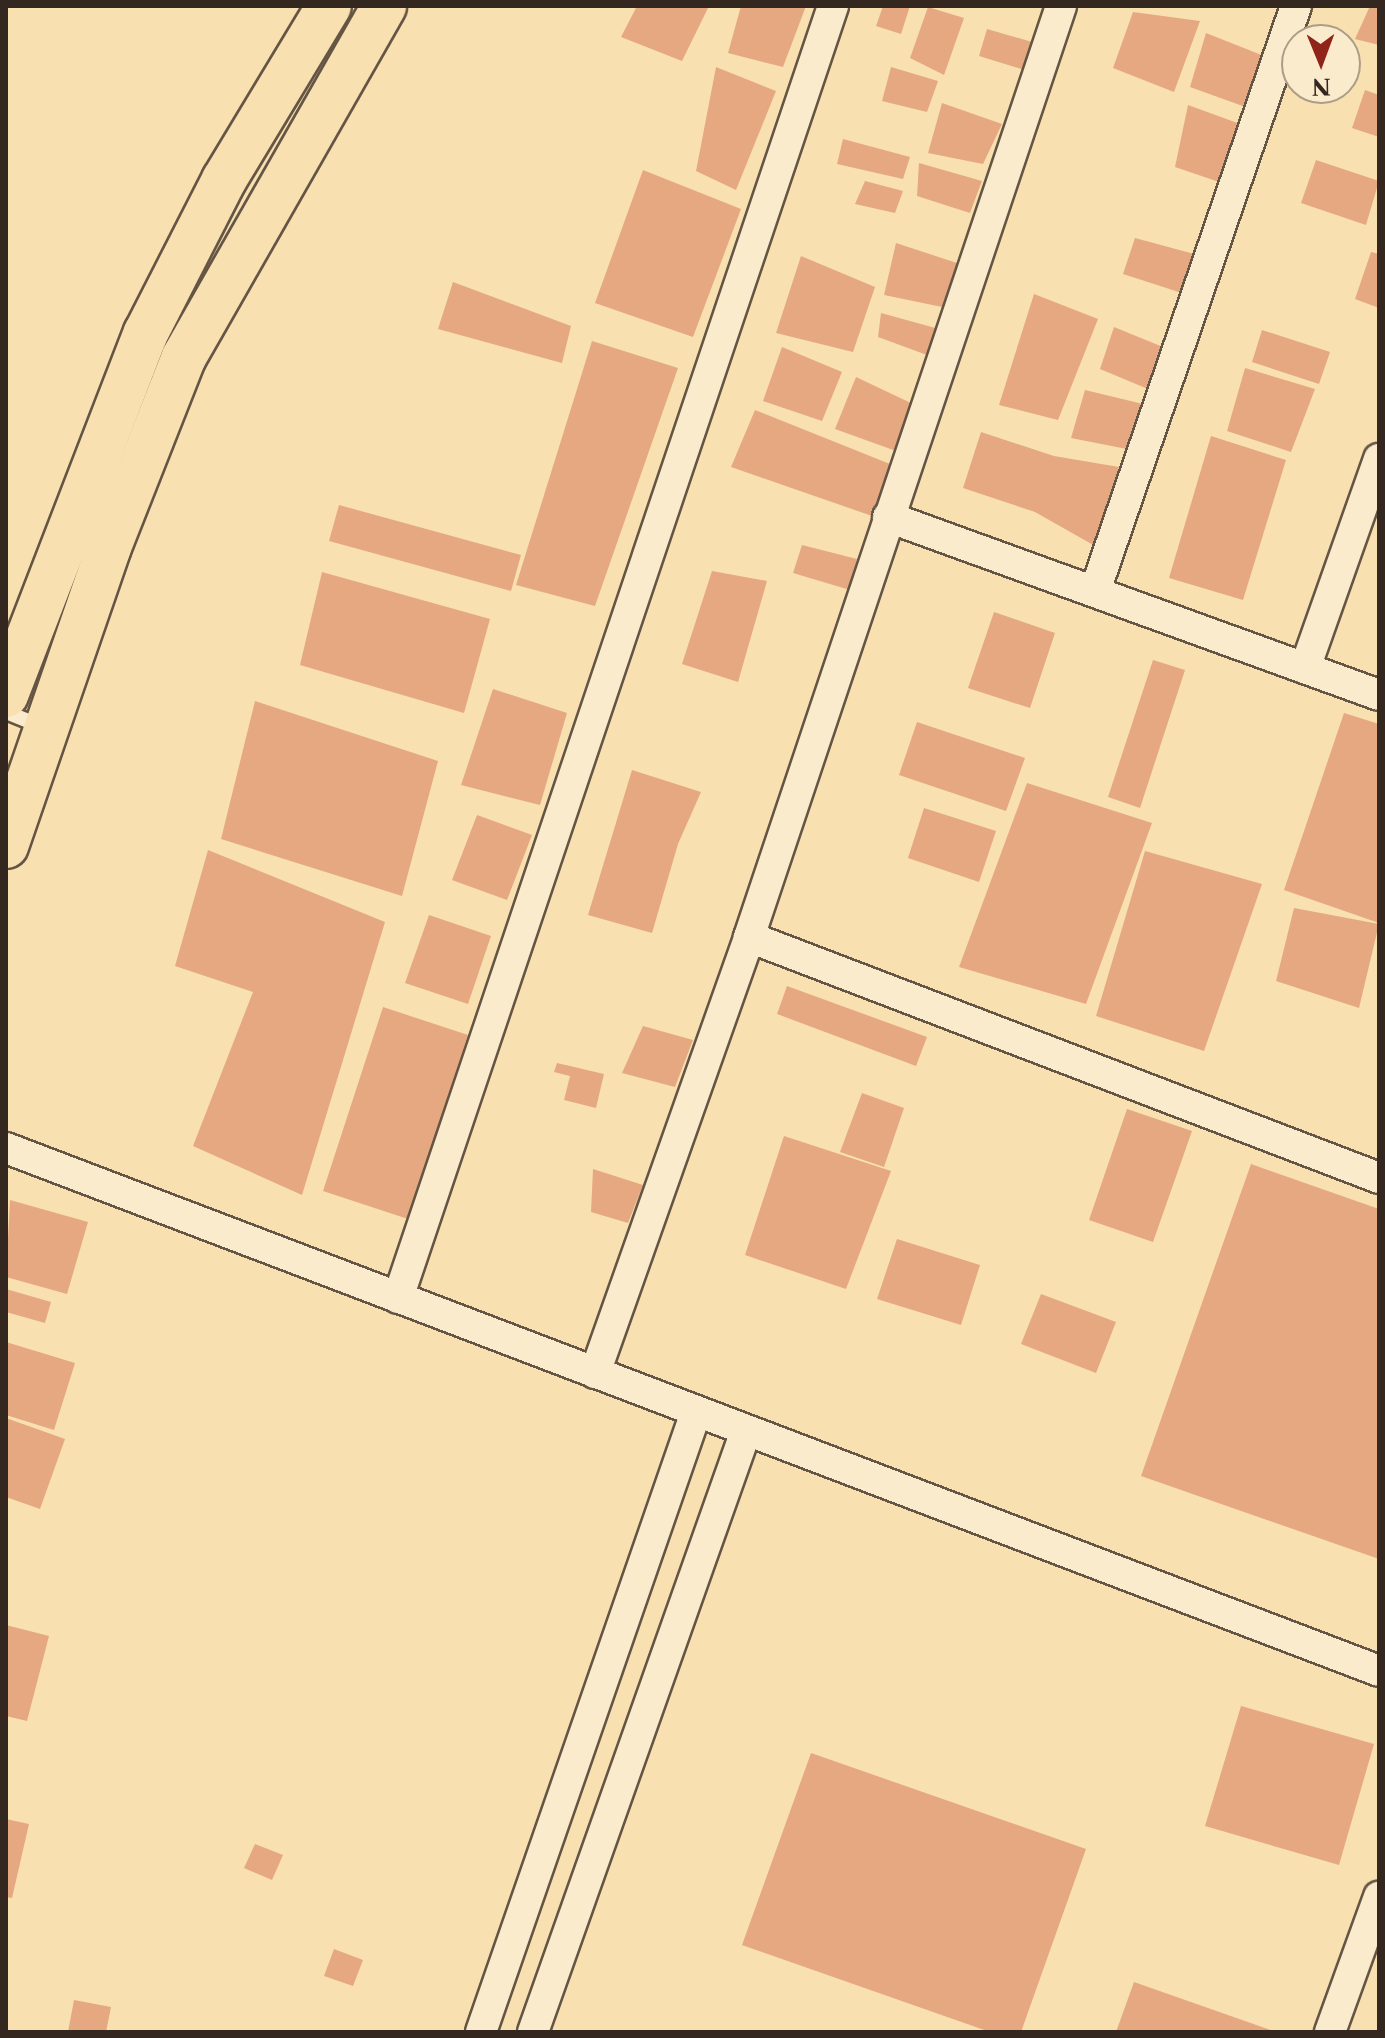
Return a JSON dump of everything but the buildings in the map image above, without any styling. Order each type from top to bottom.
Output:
[{"type":"main road","points":[[6,695],[146,333],[195,233],[329,6]]},
{"type":"main road","points":[[6,846],[25,720],[184,357],[384,6]]},
{"type":"street","points":[[398,1298],[833,6]]},
{"type":"street","points":[[595,1373],[749,937],[1061,6]]},
{"type":"street","points":[[1095,591],[1296,6]]},
{"type":"street","points":[[1305,668],[1379,459]]},
{"type":"street","points":[[888,517],[1379,695]]},
{"type":"street","points":[[749,937],[1379,1178]]},
{"type":"street","points":[[6,1148],[1379,1671]]},
{"type":"street","points":[[481,2032],[696,1412]]},
{"type":"street","points":[[533,2032],[746,1431]]},
{"type":"street","points":[[1330,2032],[1379,1897]]}]
